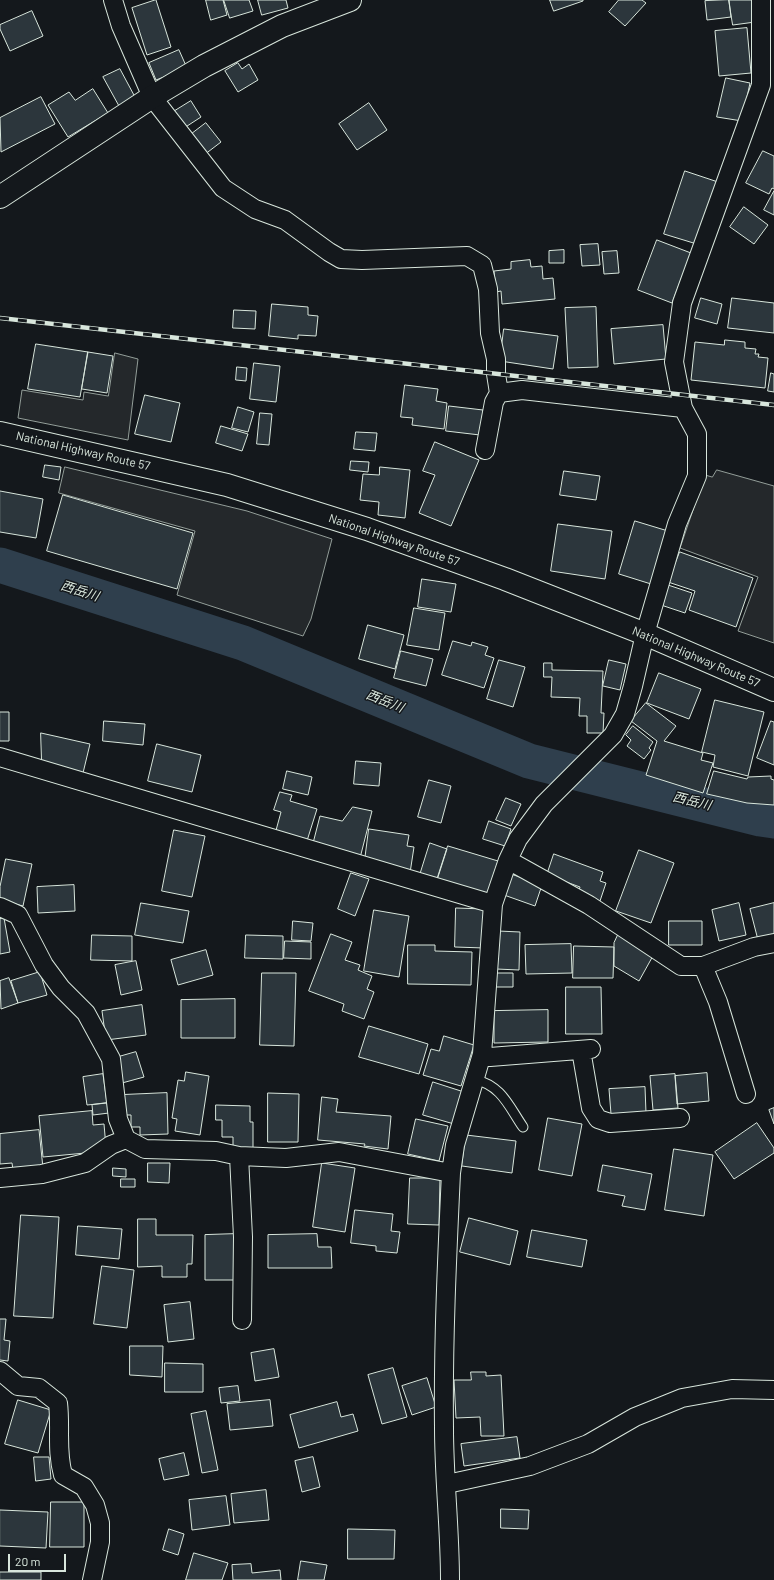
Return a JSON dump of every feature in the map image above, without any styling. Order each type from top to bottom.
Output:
[{"type":"main road","points":[[2,190],[204,66],[282,26],[350,0]]},
{"type":"main road","name":"National Highway Route 57","points":[[0,433],[85,451],[227,485],[367,529],[505,579],[645,634],[774,690]]},
{"type":"street","points":[[114,0],[121,26],[152,97],[223,188],[255,209],[285,220],[328,252],[341,259],[362,260],[467,256],[482,265],[488,289],[490,333],[496,359],[496,374],[500,393],[494,402],[485,450]]},
{"type":"street","points":[[450,1580],[450,1547],[444,1430],[444,1343],[451,1173],[455,1145],[482,1054],[493,904],[508,860],[518,839],[544,804],[613,735],[625,714],[634,686],[645,634],[677,524],[697,476],[697,434],[684,408],[674,362],[682,303],[761,85],[761,0]]},
{"type":"street","points":[[500,393],[522,390],[684,408]]},
{"type":"street","points":[[0,757],[493,904]]},
{"type":"street","points":[[508,860],[589,905],[682,966],[703,966],[754,947],[774,943]]},
{"type":"street","points":[[0,907],[18,915],[44,965],[61,988],[86,1013],[110,1060],[118,1119],[126,1139],[145,1149],[216,1151],[239,1156],[286,1158],[338,1152],[451,1173]]},
{"type":"street","points":[[703,966],[718,1002],[746,1094]]},
{"type":"street","points":[[482,1054],[490,1057],[586,1049],[591,1108],[598,1119],[610,1123],[680,1118]]},
{"type":"street","points":[[0,1178],[42,1174],[85,1163],[111,1145],[126,1139]]},
{"type":"street","points":[[239,1156],[243,1237],[242,1320]]},
{"type":"street","points":[[0,1371],[18,1386],[39,1388],[58,1403],[60,1420],[59,1459],[64,1475],[84,1487],[95,1505],[100,1523],[100,1542],[92,1580]]},
{"type":"street","points":[[447,1484],[537,1463],[588,1444],[635,1416],[682,1398],[732,1389],[774,1390]]},
{"type":"lane","points":[[474,1079],[488,1082],[499,1091],[523,1127]]},
{"type":"shaded area","points":[[115,353],[138,359],[128,440],[18,418],[22,390],[83,400],[84,392],[108,396]]},
{"type":"shaded area","points":[[65,467],[247,511],[332,539],[311,619],[303,636],[177,595],[195,531],[59,493]]},
{"type":"shaded area","points":[[717,470],[774,486],[774,643],[738,631],[758,577],[680,548],[705,475],[712,477]]},
{"type":"building","points":[[156,0],[171,47],[147,55],[132,8]]},
{"type":"building","points":[[206,0],[223,0],[227,15],[211,20]]},
{"type":"building","points":[[224,0],[249,0],[253,11],[230,18]]},
{"type":"building","points":[[258,0],[286,0],[288,8],[262,15]]},
{"type":"building","points":[[550,0],[583,0],[583,1],[554,11]]},
{"type":"building","points":[[619,0],[642,0],[646,3],[625,26],[609,12]]},
{"type":"building","points":[[729,0],[731,17],[707,20],[705,1]]},
{"type":"building","points":[[729,0],[752,0],[755,22],[733,25]]},
{"type":"building","points":[[32,11],[43,36],[10,51],[0,29],[0,25]]},
{"type":"building","points":[[747,28],[751,73],[719,76],[715,31]]},
{"type":"building","points":[[179,50],[187,68],[156,80],[149,63]]},
{"type":"building","points":[[238,63],[242,69],[249,64],[258,80],[238,92],[225,71]]},
{"type":"building","points":[[120,69],[135,97],[119,106],[103,77]]},
{"type":"building","points":[[726,78],[750,83],[742,121],[717,117]]},
{"type":"building","points":[[93,89],[108,113],[68,137],[48,105],[69,92],[75,100]]},
{"type":"building","points":[[41,97],[55,124],[1,152],[0,118]]},
{"type":"building","points":[[191,101],[201,117],[181,130],[170,114]]},
{"type":"building","points":[[369,103],[387,130],[357,150],[339,124]]},
{"type":"building","points":[[206,123],[221,142],[204,155],[189,136]]},
{"type":"building","points":[[763,151],[774,156],[774,189],[772,188],[769,194],[746,183]]},
{"type":"building","points":[[685,171],[721,183],[700,245],[664,234]]},
{"type":"building","points":[[774,191],[774,215],[764,210]]},
{"type":"building","points":[[744,207],[768,225],[754,244],[730,227]]},
{"type":"building","points":[[657,240],[691,253],[672,303],[638,290]]},
{"type":"building","points":[[598,244],[600,265],[582,266],[580,245]]},
{"type":"building","points":[[564,250],[564,263],[549,263],[549,251]]},
{"type":"building","points":[[617,251],[619,273],[604,274],[602,252]]},
{"type":"building","points":[[530,260],[531,267],[542,266],[543,279],[553,278],[555,299],[502,304],[501,291],[496,292],[494,271],[511,269],[511,262]]},
{"type":"building","points":[[701,298],[722,304],[717,324],[695,318]]},
{"type":"building","points":[[732,298],[774,303],[774,333],[728,328]]},
{"type":"building","points":[[272,304],[308,307],[308,315],[318,316],[316,336],[298,335],[298,339],[269,336]]},
{"type":"building","points":[[596,307],[598,367],[568,368],[565,308]]},
{"type":"building","points":[[234,310],[256,311],[255,329],[233,328]]},
{"type":"building","points":[[663,325],[666,359],[614,364],[611,329]]},
{"type":"building","points":[[504,329],[558,336],[553,369],[500,361]]},
{"type":"building","points":[[725,340],[745,342],[745,348],[756,349],[755,354],[759,354],[758,357],[768,358],[765,388],[691,380],[695,342],[724,345]]},
{"type":"building","points":[[36,344],[88,352],[80,397],[28,389]]},
{"type":"building","points":[[88,352],[113,356],[107,393],[82,389]]},
{"type":"building","points":[[254,363],[280,366],[276,402],[250,399]]},
{"type":"building","points":[[237,367],[247,368],[246,381],[236,380]]},
{"type":"building","points":[[771,373],[774,374],[774,392],[768,391]]},
{"type":"building","points":[[405,385],[438,389],[436,401],[447,403],[444,429],[412,425],[413,418],[401,417]]},
{"type":"building","points":[[145,395],[180,403],[171,442],[135,434]]},
{"type":"building","points":[[449,406],[483,410],[480,435],[446,431]]},
{"type":"building","points":[[238,407],[254,412],[248,432],[232,428]]},
{"type":"building","points":[[260,413],[272,414],[269,445],[257,444]]},
{"type":"building","points":[[221,426],[248,434],[242,451],[216,443]]},
{"type":"building","points":[[356,432],[377,433],[375,451],[354,449]]},
{"type":"building","points":[[435,442],[479,460],[451,526],[419,513],[435,475],[423,471]]},
{"type":"building","points":[[351,461],[369,462],[368,472],[350,470]]},
{"type":"building","points":[[45,465],[61,467],[59,480],[43,477]]},
{"type":"building","points":[[380,467],[410,470],[405,518],[378,515],[379,502],[360,500],[363,474],[379,475]]},
{"type":"building","points":[[564,471],[600,476],[596,500],[560,495]]},
{"type":"building","points":[[0,491],[43,499],[36,538],[0,532]]},
{"type":"building","points":[[63,495],[193,533],[177,589],[47,551]]},
{"type":"building","points":[[635,521],[668,531],[651,584],[619,574]]},
{"type":"building","points":[[558,524],[612,531],[605,579],[551,571]]},
{"type":"building","points":[[680,552],[753,578],[736,627],[689,610],[695,591],[668,582]]},
{"type":"building","points":[[422,579],[456,584],[451,612],[418,607]]},
{"type":"building","points":[[668,585],[692,593],[685,613],[661,605]]},
{"type":"building","points":[[414,608],[445,613],[439,650],[407,645]]},
{"type":"building","points":[[368,625],[404,635],[395,669],[359,659]]},
{"type":"building","points":[[453,641],[471,646],[472,642],[488,647],[485,655],[494,658],[484,688],[442,675]]},
{"type":"building","points":[[401,651],[433,659],[426,686],[394,678]]},
{"type":"building","points":[[499,660],[525,667],[513,707],[487,699]]},
{"type":"building","points":[[609,660],[626,664],[620,690],[603,686]]},
{"type":"building","points":[[544,663],[552,663],[552,670],[603,671],[601,713],[604,713],[603,733],[587,733],[587,716],[579,716],[580,698],[551,697],[552,677],[544,677]]},
{"type":"building","points":[[659,673],[701,689],[689,719],[647,703]]},
{"type":"building","points":[[715,700],[764,712],[748,776],[713,767],[715,755],[702,752]]},
{"type":"building","points":[[646,703],[676,726],[664,741],[703,753],[701,760],[713,763],[703,793],[646,775],[657,741],[631,721]]},
{"type":"building","points":[[0,712],[9,712],[9,741],[0,741]]},
{"type":"building","points":[[104,721],[145,724],[143,745],[103,741]]},
{"type":"building","points":[[771,721],[774,722],[774,765],[757,758]]},
{"type":"building","points":[[633,726],[653,742],[649,748],[651,750],[644,759],[627,746],[631,740],[626,735]]},
{"type":"building","points":[[41,733],[90,744],[83,773],[42,763]]},
{"type":"building","points":[[157,744],[201,755],[192,792],[148,781]]},
{"type":"building","points":[[356,761],[381,763],[379,786],[354,784]]},
{"type":"building","points":[[287,771],[312,777],[308,795],[283,789]]},
{"type":"building","points":[[714,771],[747,779],[748,777],[771,776],[771,779],[774,780],[774,805],[747,803],[707,794]]},
{"type":"building","points":[[429,780],[451,786],[441,823],[418,817]]},
{"type":"building","points":[[280,792],[292,795],[290,801],[317,809],[306,844],[275,834],[281,812],[274,810]]},
{"type":"building","points":[[506,798],[521,804],[511,826],[496,820]]},
{"type":"building","points":[[353,807],[372,811],[359,862],[311,851],[320,816],[342,821]]},
{"type":"building","points":[[489,821],[511,829],[505,846],[483,839]]},
{"type":"building","points":[[369,829],[409,835],[407,846],[414,847],[410,873],[389,869],[390,864],[365,860]]},
{"type":"building","points":[[174,830],[205,836],[192,897],[162,891]]},
{"type":"building","points":[[430,843],[447,849],[437,880],[420,875]]},
{"type":"building","points":[[448,846],[498,861],[487,896],[437,880]]},
{"type":"building","points":[[639,850],[674,863],[651,923],[616,911]]},
{"type":"building","points":[[554,854],[603,872],[600,881],[606,883],[599,904],[577,896],[580,887],[547,875]]},
{"type":"building","points":[[6,859],[32,864],[23,906],[0,900],[0,887]]},
{"type":"building","points":[[351,873],[369,879],[355,916],[338,909]]},
{"type":"building","points":[[511,874],[542,885],[535,906],[504,895]]},
{"type":"building","points":[[74,885],[75,911],[38,913],[37,887]]},
{"type":"building","points":[[141,903],[189,911],[183,943],[135,935]]},
{"type":"building","points":[[739,903],[746,935],[719,941],[712,910]]},
{"type":"building","points":[[774,903],[774,936],[758,940],[750,909]]},
{"type":"building","points":[[456,908],[485,909],[484,948],[455,947]]},
{"type":"building","points":[[374,910],[409,916],[399,977],[364,971]]},
{"type":"building","points":[[4,918],[10,952],[0,954],[0,919]]},
{"type":"building","points":[[293,921],[313,923],[311,941],[292,940]]},
{"type":"building","points":[[669,921],[702,921],[702,945],[669,945]]},
{"type":"building","points":[[498,931],[520,932],[519,970],[496,969]]},
{"type":"building","points":[[331,934],[352,942],[345,960],[360,965],[358,970],[372,976],[367,989],[374,992],[364,1019],[342,1011],[344,1004],[309,991]]},
{"type":"building","points":[[92,935],[132,936],[132,961],[91,960]]},
{"type":"building","points":[[246,935],[283,936],[283,959],[245,958]]},
{"type":"building","points":[[618,935],[654,954],[639,981],[614,966],[614,943]]},
{"type":"building","points":[[285,941],[311,942],[311,959],[284,958]]},
{"type":"building","points":[[571,944],[572,973],[526,974],[525,945]]},
{"type":"building","points":[[408,945],[435,945],[435,951],[472,952],[471,985],[408,984]]},
{"type":"building","points":[[574,946],[614,947],[613,978],[573,978]]},
{"type":"building","points":[[206,950],[213,975],[178,985],[171,960]]},
{"type":"building","points":[[136,961],[142,990],[121,995],[115,965]]},
{"type":"building","points":[[40,972],[47,995],[18,1003],[11,981]]},
{"type":"building","points":[[262,973],[296,973],[294,1046],[260,1045]]},
{"type":"building","points":[[496,973],[513,973],[513,987],[495,987]]},
{"type":"building","points":[[9,978],[18,1003],[1,1009],[0,981]]},
{"type":"building","points":[[566,987],[601,987],[602,1034],[566,1034]]},
{"type":"building","points":[[235,999],[235,1038],[181,1038],[181,1000]]},
{"type":"building","points":[[142,1005],[146,1035],[106,1040],[102,1011]]},
{"type":"building","points":[[548,1010],[548,1042],[494,1043],[494,1011]]},
{"type":"building","points":[[369,1026],[428,1044],[419,1074],[359,1057]]},
{"type":"building","points":[[444,1036],[474,1045],[461,1086],[423,1075],[431,1049],[439,1051]]},
{"type":"building","points":[[136,1052],[144,1077],[122,1083],[115,1058]]},
{"type":"building","points":[[186,1072],[209,1076],[200,1135],[175,1131],[177,1119],[172,1118],[178,1080],[184,1081]]},
{"type":"building","points":[[707,1073],[709,1101],[677,1104],[675,1076]]},
{"type":"building","points":[[103,1074],[107,1103],[87,1105],[83,1077]]},
{"type":"building","points":[[675,1074],[678,1108],[653,1110],[650,1076]]},
{"type":"building","points":[[433,1082],[464,1092],[454,1124],[423,1115]]},
{"type":"building","points":[[645,1087],[646,1113],[611,1114],[609,1089]]},
{"type":"building","points":[[167,1093],[168,1134],[140,1135],[140,1127],[131,1127],[131,1115],[123,1115],[122,1095]]},
{"type":"building","points":[[268,1093],[299,1094],[298,1142],[268,1142]]},
{"type":"building","points":[[322,1097],[338,1099],[336,1112],[391,1116],[388,1149],[364,1146],[365,1144],[318,1140]]},
{"type":"building","points":[[107,1103],[109,1113],[93,1115],[92,1105]]},
{"type":"building","points":[[216,1105],[250,1106],[250,1122],[253,1122],[253,1149],[233,1149],[233,1137],[222,1137],[222,1120],[216,1120]]},
{"type":"building","points":[[774,1108],[774,1124],[769,1110]]},
{"type":"building","points":[[92,1111],[93,1125],[104,1124],[106,1147],[96,1152],[43,1157],[39,1116]]},
{"type":"building","points":[[548,1118],[582,1124],[572,1176],[539,1170]]},
{"type":"building","points":[[416,1119],[448,1126],[439,1161],[408,1154]]},
{"type":"building","points":[[757,1123],[774,1148],[774,1153],[734,1179],[715,1152]]},
{"type":"building","points":[[39,1130],[43,1168],[13,1170],[12,1163],[0,1164],[0,1134]]},
{"type":"building","points":[[466,1135],[516,1141],[512,1173],[462,1166]]},
{"type":"building","points":[[674,1149],[713,1155],[704,1216],[665,1210]]},
{"type":"building","points":[[148,1163],[170,1163],[169,1183],[148,1182]]},
{"type":"building","points":[[322,1163],[355,1168],[345,1232],[313,1227]]},
{"type":"building","points":[[603,1165],[652,1174],[645,1210],[622,1206],[625,1196],[598,1191]]},
{"type":"building","points":[[113,1168],[126,1169],[126,1177],[113,1176]]},
{"type":"building","points":[[410,1178],[440,1178],[439,1225],[408,1224]]},
{"type":"building","points":[[121,1179],[135,1179],[135,1187],[121,1187]]},
{"type":"building","points":[[355,1210],[393,1214],[391,1231],[400,1232],[397,1253],[376,1251],[376,1246],[351,1243]]},
{"type":"building","points":[[21,1215],[59,1217],[53,1318],[14,1316]]},
{"type":"building","points":[[469,1218],[518,1231],[510,1265],[460,1252]]},
{"type":"building","points":[[138,1219],[156,1219],[156,1235],[193,1235],[192,1264],[187,1264],[187,1277],[162,1277],[162,1266],[138,1267]]},
{"type":"building","points":[[78,1226],[122,1229],[119,1259],[76,1255]]},
{"type":"building","points":[[532,1230],[587,1240],[582,1267],[527,1257]]},
{"type":"building","points":[[236,1234],[237,1280],[205,1280],[205,1235]]},
{"type":"building","points":[[317,1234],[318,1247],[331,1247],[332,1268],[268,1268],[268,1235]]},
{"type":"building","points":[[102,1266],[134,1270],[127,1328],[94,1324]]},
{"type":"building","points":[[190,1302],[194,1339],[168,1342],[164,1305]]},
{"type":"building","points":[[0,1319],[6,1319],[4,1340],[10,1341],[8,1361],[0,1360]]},
{"type":"building","points":[[130,1346],[163,1346],[162,1377],[130,1375]]},
{"type":"building","points":[[274,1349],[279,1377],[255,1381],[251,1353]]},
{"type":"building","points":[[165,1363],[203,1364],[203,1392],[165,1392]]},
{"type":"building","points":[[393,1368],[407,1417],[382,1424],[368,1375]]},
{"type":"building","points":[[471,1372],[486,1372],[486,1376],[501,1375],[504,1436],[481,1436],[480,1417],[456,1418],[454,1380],[471,1380]]},
{"type":"building","points":[[427,1378],[436,1407],[412,1415],[402,1386]]},
{"type":"building","points":[[238,1386],[240,1401],[221,1403],[219,1388]]},
{"type":"building","points":[[18,1400],[51,1410],[38,1453],[5,1444]]},
{"type":"building","points":[[270,1400],[273,1426],[230,1430],[227,1404]]},
{"type":"building","points":[[337,1402],[341,1417],[353,1414],[358,1431],[299,1448],[290,1415]]},
{"type":"building","points":[[206,1411],[218,1470],[202,1473],[191,1414]]},
{"type":"building","points":[[517,1437],[520,1458],[464,1466],[461,1444]]},
{"type":"building","points":[[184,1453],[189,1475],[164,1480],[159,1459]]},
{"type":"building","points":[[34,1457],[49,1457],[51,1479],[36,1481]]},
{"type":"building","points":[[313,1457],[320,1487],[302,1492],[295,1461]]},
{"type":"building","points":[[266,1490],[269,1520],[234,1523],[231,1494]]},
{"type":"building","points":[[226,1496],[230,1525],[192,1530],[189,1500]]},
{"type":"building","points":[[51,1502],[84,1502],[84,1547],[50,1547]]},
{"type":"building","points":[[501,1509],[529,1510],[528,1529],[501,1528]]},
{"type":"building","points":[[0,1510],[48,1512],[46,1548],[0,1546]]},
{"type":"building","points":[[169,1529],[184,1534],[178,1555],[163,1550]]},
{"type":"building","points":[[348,1529],[395,1530],[394,1559],[348,1559]]},
{"type":"building","points":[[194,1553],[228,1563],[222,1580],[186,1580]]},
{"type":"building","points":[[301,1561],[327,1565],[324,1580],[298,1580]]},
{"type":"building","points":[[251,1564],[252,1573],[280,1570],[281,1580],[233,1580],[232,1565]]},
{"type":"building","points":[[0,1572],[41,1572],[41,1580],[0,1580]]},
{"type":"waterway","name":"西岳川","points":[[0,565],[243,643],[529,761],[760,819],[774,821]]},
{"type":"railway","points":[[0,318],[774,405]]}]
